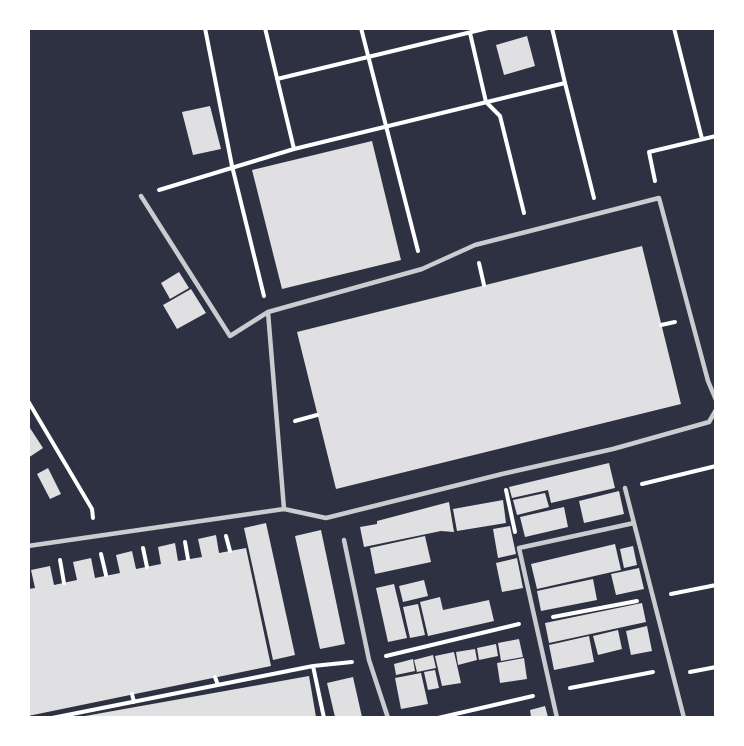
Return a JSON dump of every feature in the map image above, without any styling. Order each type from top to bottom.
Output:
[{"type":"lane","points":[[141,196],[230,336],[268,312],[422,269],[475,245],[658,198],[708,381],[716,399]]},
{"type":"lane","points":[[268,312],[284,508]]},
{"type":"lane","points":[[28,546],[284,508],[326,518],[613,449],[709,422],[716,410]]},
{"type":"lane","points":[[625,488],[684,717]]},
{"type":"lane","points":[[557,717],[519,548],[634,523]]},
{"type":"lane","points":[[344,540],[369,660],[388,717]]},
{"type":"path","points":[[205,28],[232,166],[268,312]]},
{"type":"path","points":[[266,28],[294,149]]},
{"type":"path","points":[[361,28],[422,269]]},
{"type":"path","points":[[277,79],[488,28]]},
{"type":"path","points":[[552,28],[598,214]]},
{"type":"path","points":[[674,28],[702,139]]},
{"type":"path","points":[[470,33],[486,102],[500,116],[528,232]]},
{"type":"path","points":[[141,196],[232,166],[294,149],[564,83]]},
{"type":"path","points":[[658,198],[649,152],[716,136]]},
{"type":"path","points":[[28,401],[92,509],[96,536]]},
{"type":"path","points":[[625,488],[716,466]]},
{"type":"path","points":[[502,474],[519,548]]},
{"type":"path","points":[[313,666],[324,717]]},
{"type":"path","points":[[438,717],[651,672],[672,676],[716,667]]},
{"type":"path","points":[[257,669],[259,677]]},
{"type":"path","points":[[215,677],[218,685]]},
{"type":"path","points":[[174,686],[176,694]]},
{"type":"path","points":[[132,694],[134,702]]},
{"type":"path","points":[[91,703],[92,710]]},
{"type":"path","points":[[49,712],[50,717]]},
{"type":"building","points":[[527,36],[535,66],[504,75],[496,45]]},
{"type":"building","points":[[210,106],[221,149],[193,155],[182,112]]},
{"type":"building","points":[[372,141],[401,260],[282,289],[252,170]]},
{"type":"building","points":[[642,246],[681,404],[336,489],[297,332]]},
{"type":"building","points":[[179,272],[189,288],[170,299],[161,283]]},
{"type":"building","points":[[191,289],[206,313],[177,329],[163,305]]},
{"type":"building","points":[[28,425],[43,448],[28,458]]},
{"type":"building","points":[[609,463],[615,488],[551,503],[548,490],[512,498],[509,487]]},
{"type":"building","points":[[48,468],[61,494],[50,499],[37,474]]},
{"type":"building","points":[[619,491],[624,514],[584,523],[579,501]]},
{"type":"building","points":[[545,493],[549,507],[517,515],[513,500]]},
{"type":"building","points":[[503,500],[506,523],[457,531],[453,509]]},
{"type":"building","points":[[449,502],[454,532],[441,531],[364,547],[360,527]]},
{"type":"building","points":[[564,507],[568,527],[525,537],[520,517]]},
{"type":"building","points":[[266,523],[295,655],[273,660],[244,528]]},
{"type":"building","points":[[510,526],[516,554],[498,558],[493,529]]},
{"type":"building","points":[[321,530],[345,644],[320,649],[295,536]]},
{"type":"building","points":[[216,535],[219,553],[246,548],[271,666],[28,716],[28,589],[35,588],[31,570],[50,566],[54,585],[77,580],[73,562],[91,558],[95,578],[120,573],[116,555],[132,551],[136,569],[161,564],[158,547],[175,543],[178,561],[202,557],[198,539]]},
{"type":"building","points":[[425,536],[431,562],[375,574],[370,548]]},
{"type":"building","points":[[615,544],[621,570],[537,589],[531,564]]},
{"type":"building","points":[[633,546],[637,565],[624,568],[620,549]]},
{"type":"building","points":[[517,558],[523,588],[502,592],[496,563]]},
{"type":"building","points":[[639,568],[644,589],[616,595],[611,574]]},
{"type":"building","points":[[593,579],[597,600],[541,611],[537,591]]},
{"type":"building","points":[[424,580],[428,596],[403,602],[399,586]]},
{"type":"building","points":[[394,584],[407,638],[388,642],[376,588]]},
{"type":"building","points":[[440,597],[443,610],[489,600],[494,621],[428,636],[420,602]]},
{"type":"building","points":[[642,603],[646,622],[549,643],[545,623]]},
{"type":"building","points":[[418,604],[425,635],[410,638],[403,607]]},
{"type":"building","points":[[647,626],[652,651],[631,655],[626,631]]},
{"type":"building","points":[[618,630],[622,649],[598,655],[593,636]]},
{"type":"building","points":[[589,636],[594,662],[554,670],[549,645]]},
{"type":"building","points":[[519,639],[523,657],[501,661],[498,643]]},
{"type":"building","points":[[496,644],[498,656],[479,660],[477,648]]},
{"type":"building","points":[[475,649],[477,660],[458,665],[456,652]]},
{"type":"building","points":[[454,652],[461,683],[442,686],[435,656]]},
{"type":"building","points":[[433,655],[436,668],[417,672],[414,660]]},
{"type":"building","points":[[524,658],[527,679],[500,683],[497,663]]},
{"type":"building","points":[[413,659],[415,671],[396,675],[394,664]]},
{"type":"building","points":[[435,670],[439,688],[428,690],[424,672]]},
{"type":"building","points":[[421,673],[428,704],[401,709],[395,678]]},
{"type":"building","points":[[309,676],[316,717],[85,717],[85,716]]},
{"type":"building","points":[[353,677],[362,717],[335,717],[327,683]]},
{"type":"building","points":[[545,706],[548,717],[531,717],[530,710]]}]
